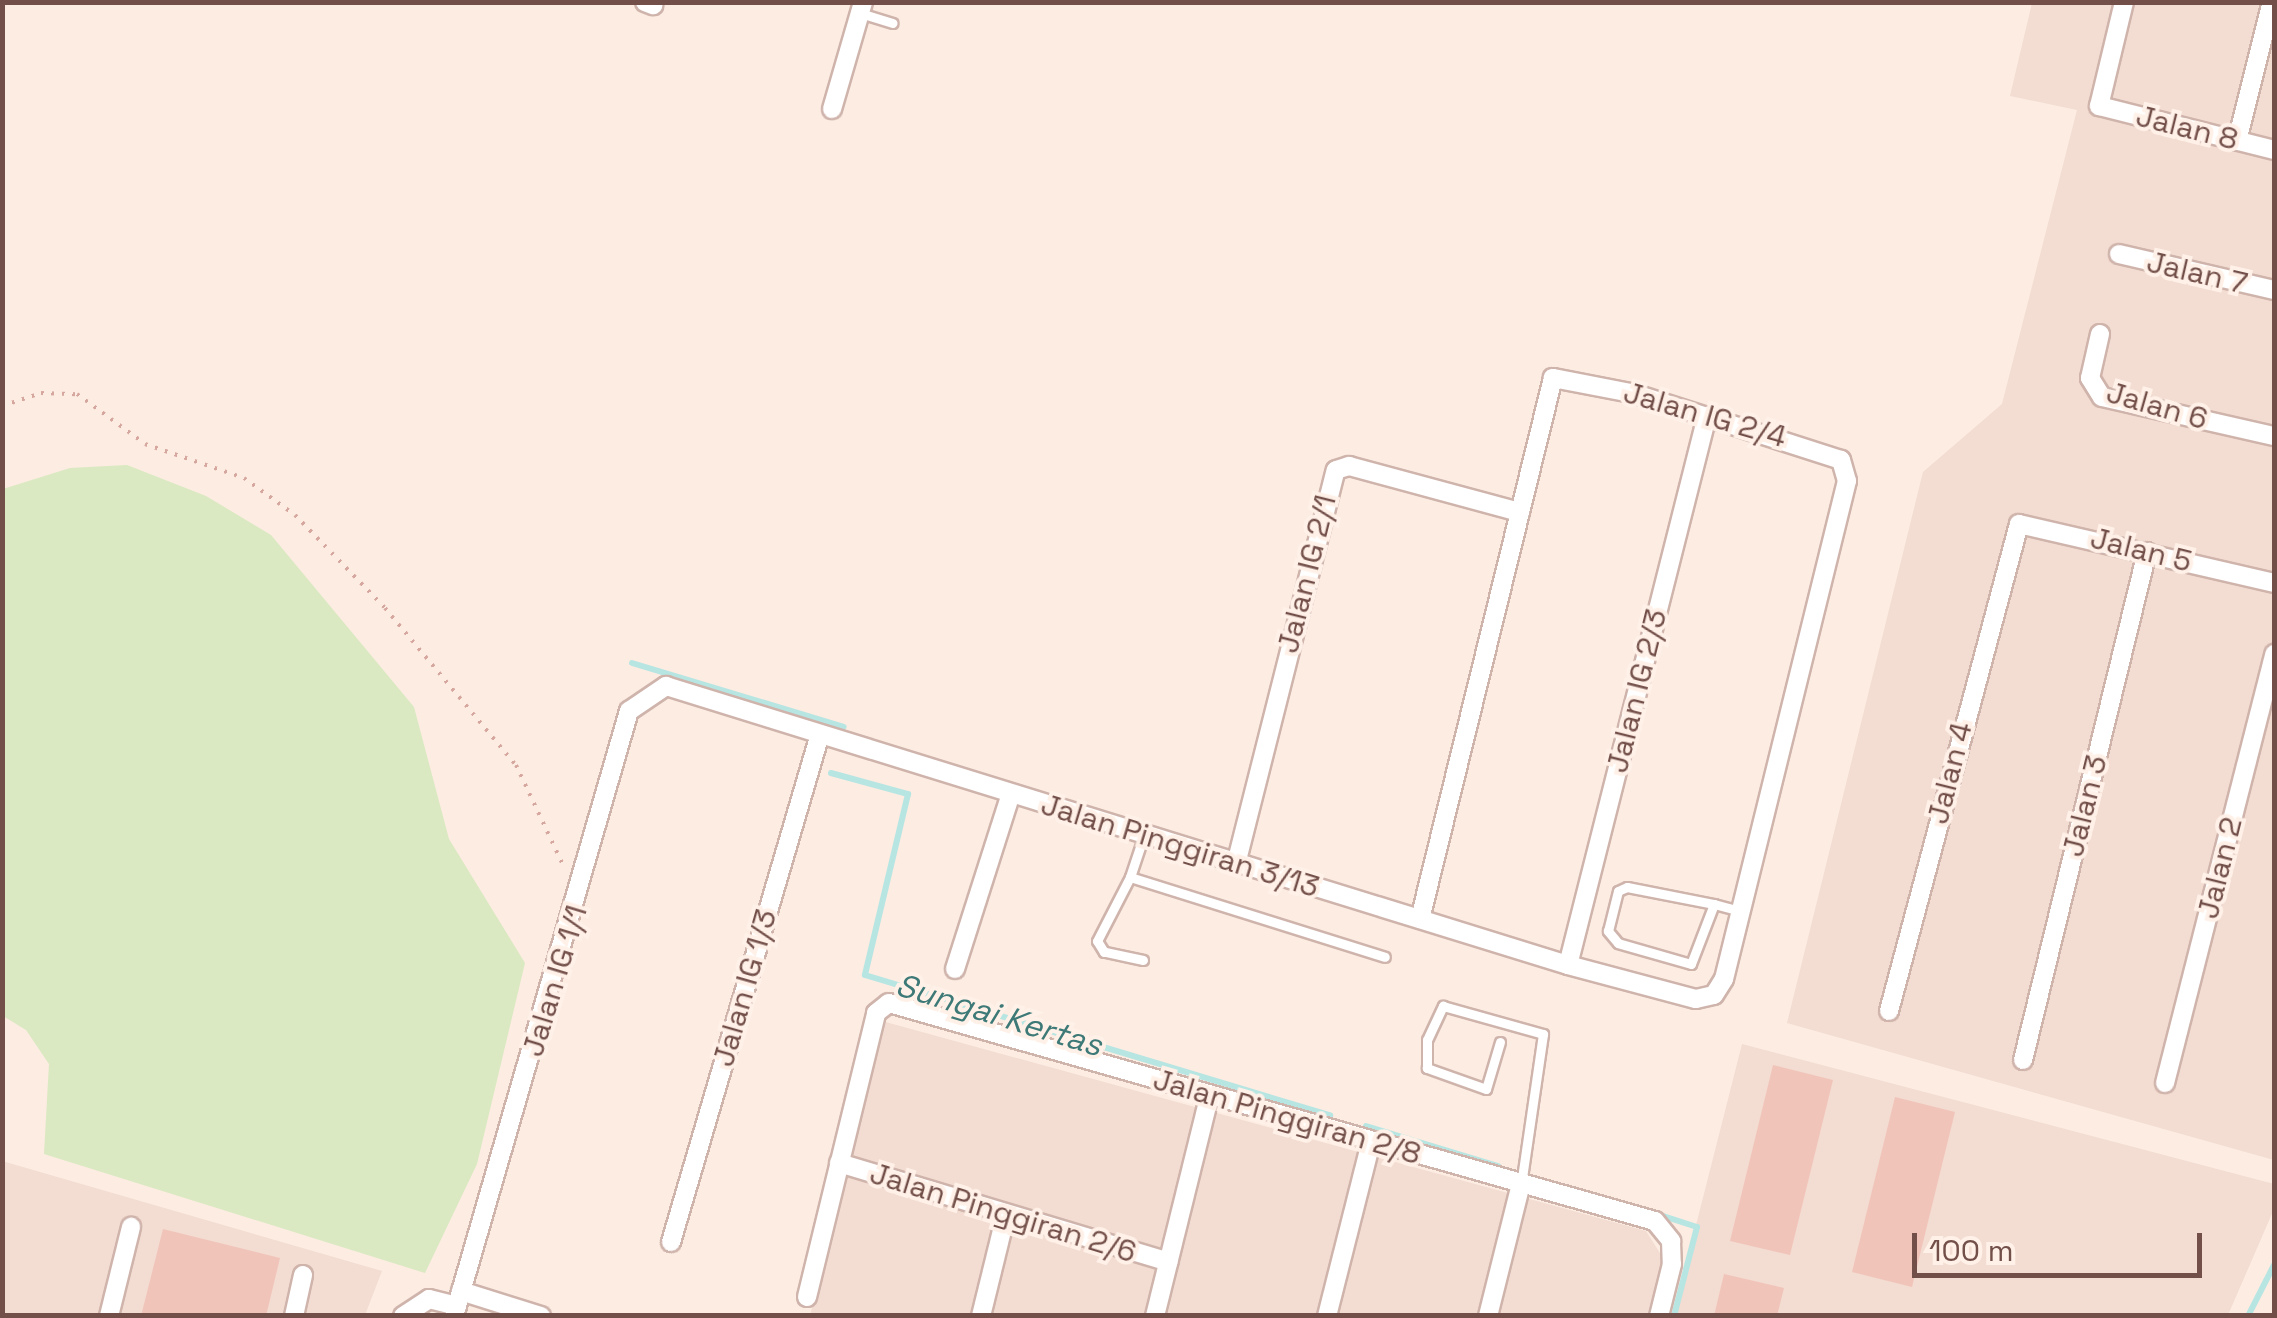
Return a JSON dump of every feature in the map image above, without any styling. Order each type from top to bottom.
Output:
[{"type":"street","name":"Jalan 8","points":[[2124,2],[2099,106],[2274,150]]},
{"type":"street","points":[[2237,140],[2272,2]]},
{"type":"street","points":[[832,109],[862,8]]},
{"type":"street","name":"Jalan 7","points":[[2119,254],[2274,290]]},
{"type":"street","name":"Jalan 6","points":[[2100,334],[2090,378],[2102,397],[2274,436]]},
{"type":"street","name":"Jalan IG 2/4","points":[[1420,919],[1553,378],[1706,416],[1827,452],[1841,460],[1847,481],[1724,979],[1714,994],[1696,999]]},
{"type":"street","name":"Jalan IG 2/3","points":[[1568,965],[1706,416]]},
{"type":"street","name":"Jalan IG 2/1","points":[[1236,864],[1336,470],[1349,466],[1520,512]]},
{"type":"street","name":"Jalan 5","points":[[2012,535],[2019,524],[2035,524],[2274,583]]},
{"type":"street","name":"Jalan 4","points":[[1889,1010],[2012,535]]},
{"type":"street","name":"Jalan 3","points":[[2024,1060],[2147,552]]},
{"type":"street","name":"Jalan 2","points":[[2166,1083],[2274,654]]},
{"type":"street","name":"Jalan IG 1/1","points":[[457,1304],[580,900],[630,711],[666,686]]},
{"type":"street","name":"Jalan Pinggiran 3/13","points":[[666,686],[1568,965],[1696,999]]},
{"type":"street","name":"Jalan IG 1/3","points":[[671,1242],[820,734]]},
{"type":"street","points":[[955,969],[1011,794]]},
{"type":"street","name":"Jalan Pinggiran 2/8","points":[[839,1163],[876,1014],[889,1003],[910,1004],[1210,1097],[1655,1221],[1671,1241],[1672,1264],[1659,1316]]},
{"type":"street","points":[[1155,1316],[1210,1097]]},
{"type":"street","points":[[1327,1316],[1371,1142]]},
{"type":"street","points":[[808,1297],[839,1163]]},
{"type":"street","name":"Jalan Pinggiran 2/6","points":[[839,1163],[1168,1262]]},
{"type":"street","points":[[1488,1316],[1521,1184]]},
{"type":"street","points":[[981,1316],[1006,1214]]},
{"type":"street","points":[[109,1316],[130,1227]]},
{"type":"street","points":[[294,1316],[303,1275]]},
{"type":"street","points":[[403,1316],[429,1298],[541,1316]]},
{"type":"lane","points":[[862,8],[894,22]]},
{"type":"lane","points":[[1144,836],[1130,876],[1097,941],[1104,952],[1144,960]]},
{"type":"lane","points":[[1130,876],[1385,957]]},
{"type":"lane","points":[[1714,904],[1691,964],[1618,944],[1608,931],[1618,891],[1626,887],[1714,904],[1741,911]]},
{"type":"lane","points":[[1500,1042],[1486,1088],[1427,1068],[1427,1040],[1443,1006],[1543,1034],[1521,1184]]},
{"type":"path","points":[[2,406],[41,393],[77,394],[130,435],[244,478],[295,515],[516,764],[580,900]]},
{"type":"shaded area","points":[[2032,3],[2274,3],[2274,1160],[1787,1023],[1923,472],[2002,404],[2077,110],[2010,96]]},
{"type":"shaded area","points":[[882,1021],[1646,1231],[1663,1258],[1648,1315],[810,1316]]},
{"type":"shaded area","points":[[1742,1044],[2274,1184],[2274,1209],[2228,1315],[1673,1316]]},
{"type":"shaded area","points":[[2,1161],[382,1271],[365,1315],[3,1315]]},
{"type":"green space","points":[[127,465],[206,496],[271,535],[414,707],[449,839],[525,963],[477,1164],[425,1273],[44,1154],[49,1064],[26,1030],[3,1016],[3,489],[70,468]]},
{"type":"building","points":[[1773,1065],[1833,1080],[1790,1255],[1730,1241]]},
{"type":"building","points":[[1895,1097],[1955,1112],[1912,1287],[1852,1272]]},
{"type":"building","points":[[163,1229],[280,1258],[266,1316],[141,1316]]},
{"type":"building","points":[[1724,1274],[1784,1288],[1777,1316],[1714,1316]]},
{"type":"waterway","name":"Sungai Kertas","points":[[632,663],[844,727]]},
{"type":"waterway","name":"Sungai Kertas","points":[[831,773],[908,794],[865,975],[1330,1115]]},
{"type":"waterway","points":[[1366,1126],[1498,1166]]},
{"type":"waterway","name":"Sungai Kertas","points":[[1657,1214],[1697,1227],[1674,1316]]},
{"type":"waterway","points":[[2248,1316],[2274,1265]]}]
